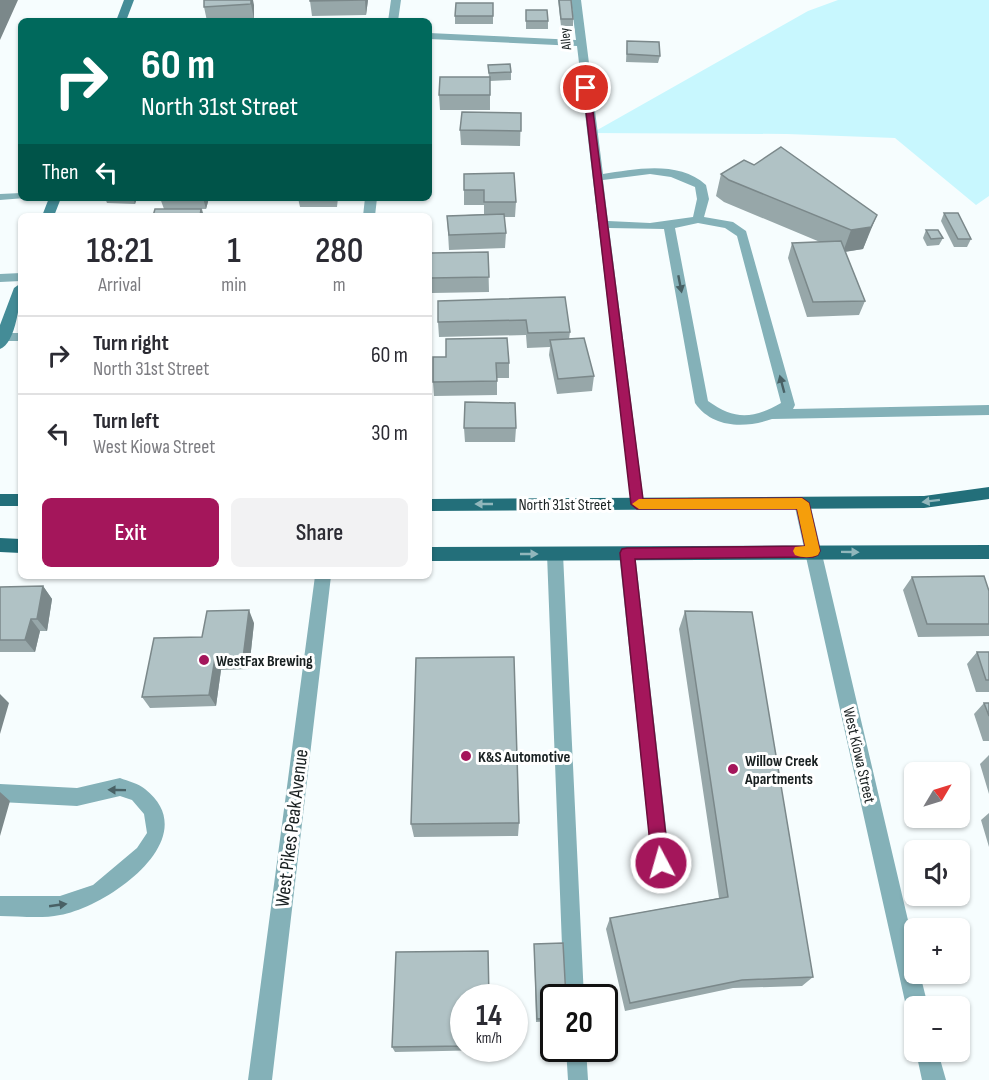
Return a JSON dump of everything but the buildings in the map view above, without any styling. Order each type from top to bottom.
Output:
[{"type":"main road","points":[[122,18],[129,0]]},
{"type":"main road","points":[[1,340],[18,296]]},
{"type":"main road","name":"North 31st Street","points":[[432,505],[924,502],[989,493]]},
{"type":"main road","points":[[0,500],[18,500]]},
{"type":"main road","points":[[0,545],[18,546]]},
{"type":"main road","points":[[432,554],[989,552]]},
{"type":"street","points":[[393,18],[396,0]]},
{"type":"street","name":"West Kiowa Street","points":[[802,503],[915,996]]},
{"type":"street","name":"West Pikes Peak Avenue","points":[[260,1080],[323,579]]},
{"type":"street","points":[[930,1062],[934,1080]]},
{"type":"lane","name":"Alley","points":[[576,0],[637,504]]},
{"type":"lane","points":[[432,36],[580,43]]},
{"type":"lane","points":[[597,178],[646,171],[668,171],[685,176],[700,185],[703,199],[698,219]]},
{"type":"lane","points":[[0,197],[18,196]]},
{"type":"lane","points":[[603,224],[650,228],[698,219],[729,225],[742,234],[788,405],[774,414]]},
{"type":"lane","points":[[669,226],[702,402],[723,418],[750,420],[774,414],[989,410]]},
{"type":"lane","points":[[0,278],[18,277]]},
{"type":"lane","points":[[1,340],[18,337]]},
{"type":"lane","points":[[627,553],[661,863]]},
{"type":"lane","points":[[555,554],[573,984]]},
{"type":"lane","points":[[0,793],[77,797],[120,787],[138,794],[153,810],[156,835],[144,855],[99,892],[60,906],[0,906]]},
{"type":"lane","points":[[577,1062],[578,1080]]},
{"type":"shaded area","points":[[838,0],[989,0],[989,196],[976,205],[895,138],[787,134],[592,133],[808,11]]},
{"type":"slow traffic","points":[[639,504],[802,503],[813,551],[799,551]]},
{"type":"place","name":"WestFax Brewing","points":[[204,660]]},
{"type":"place","name":"K&S Automotive","points":[[466,756]]},
{"type":"place","name":"Willow Creek Apartments","points":[[733,769]]},
{"type":"route","points":[[586,88],[637,504],[802,503],[813,551],[627,553],[661,863]]}]
